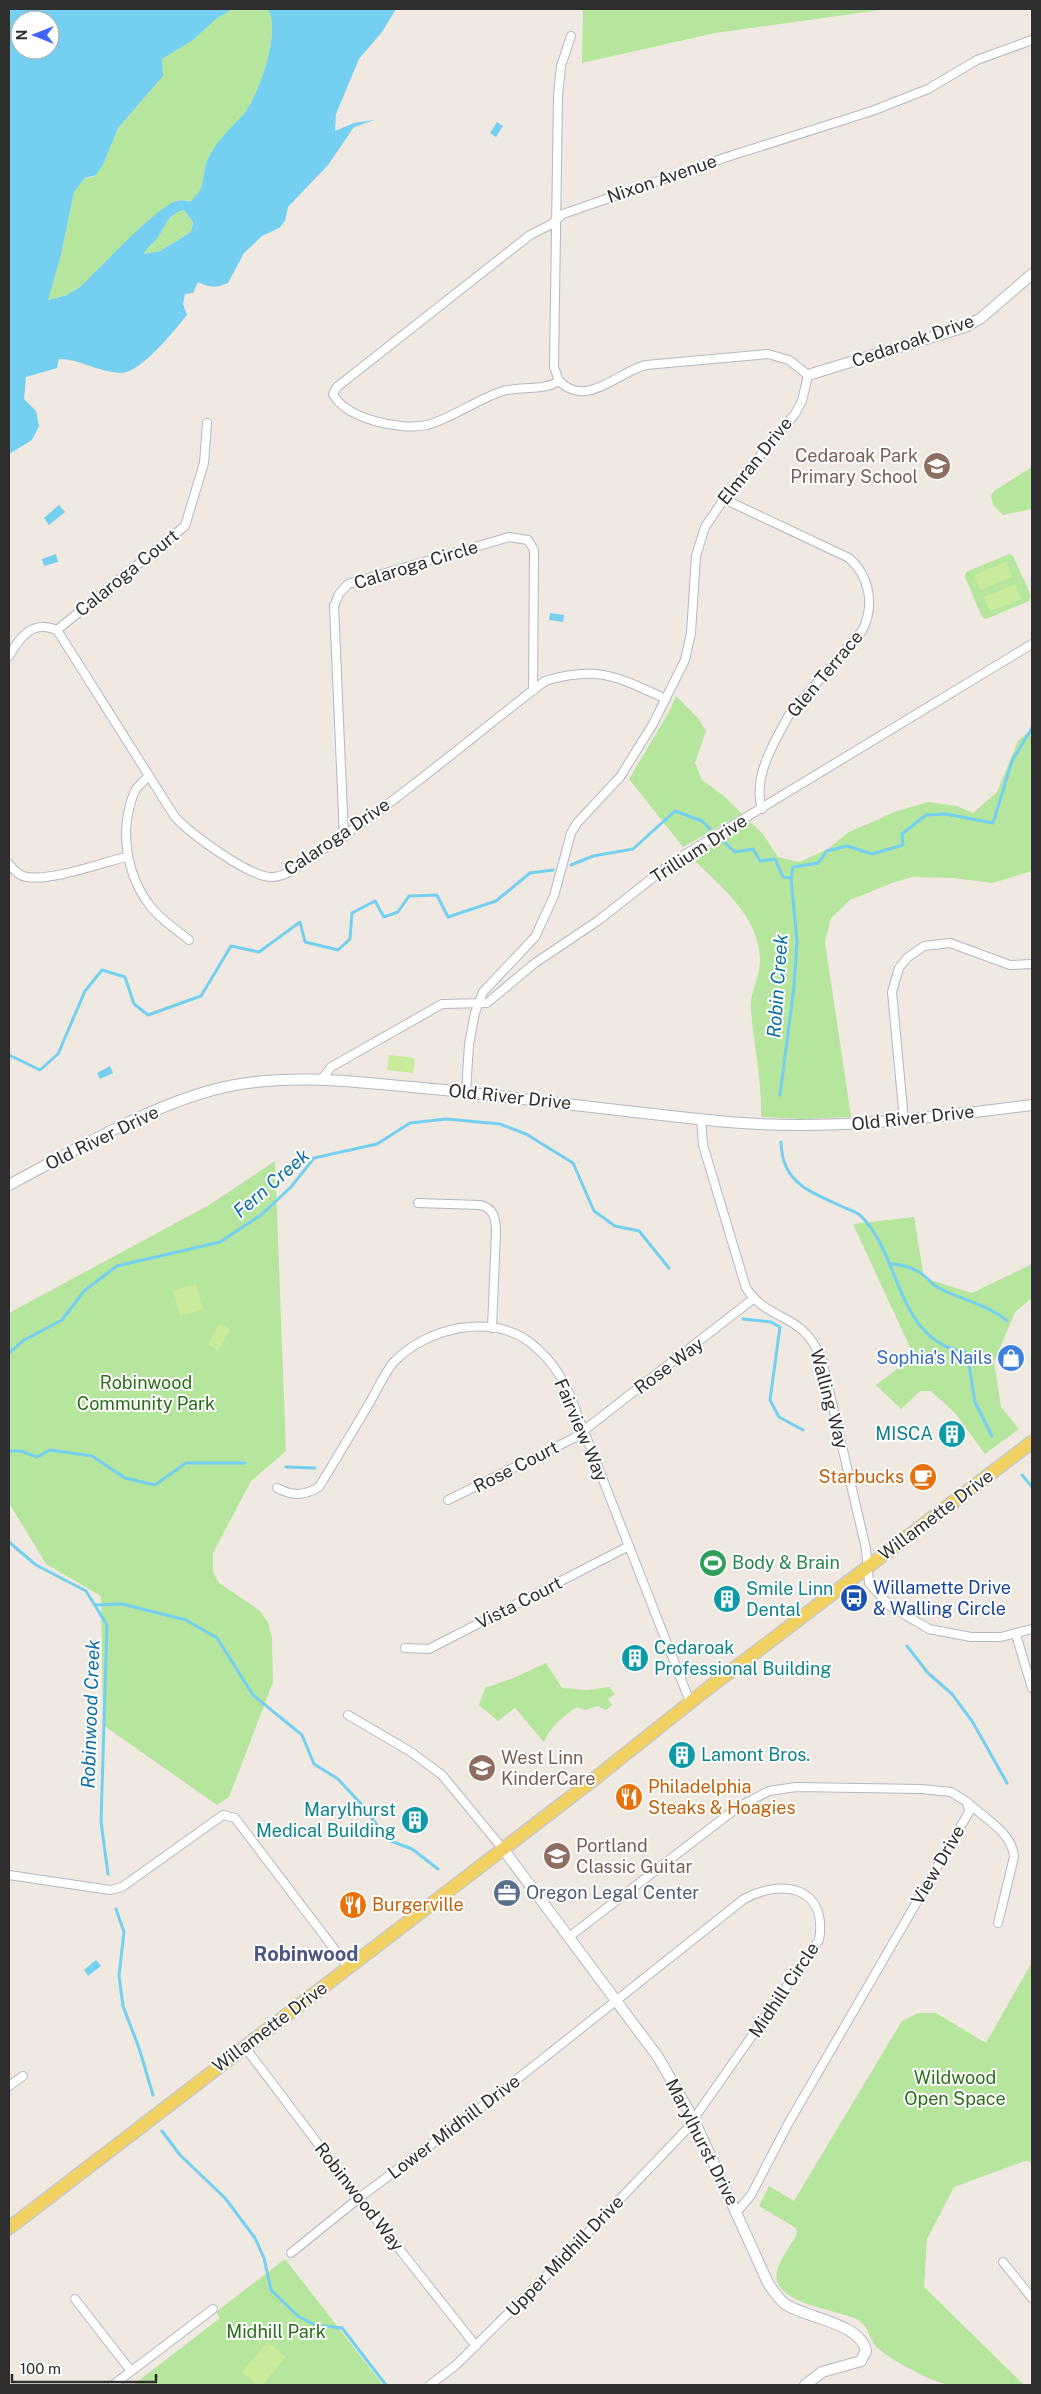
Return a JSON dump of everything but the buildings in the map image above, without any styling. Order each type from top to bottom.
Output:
[{"type":"main road","name":"Willamette Drive","points":[[9,2228],[503,1849],[690,1702],[1032,1442]]},
{"type":"street","points":[[570,36],[561,66],[559,86],[554,367],[559,381],[571,389],[586,390],[603,387],[629,371],[646,365],[765,354],[789,360],[808,375]]},
{"type":"street","name":"Nixon Avenue","points":[[559,381],[551,386],[506,390],[423,425],[381,423],[363,418],[335,397],[334,392],[478,275],[530,235],[550,226],[563,214],[727,157],[872,111],[928,89],[977,60],[1032,40]]},
{"type":"street","name":"Cedaroak Drive","points":[[808,375],[965,327],[981,318],[1032,274]]},
{"type":"street","name":"Elmran Drive","points":[[466,1092],[469,1044],[478,1003],[489,984],[535,936],[554,896],[571,833],[577,823],[620,777],[666,699],[685,660],[689,642],[698,547],[708,521],[795,414],[802,401],[808,375]]},
{"type":"street","name":"Calaroga Court","points":[[57,630],[185,526],[204,463],[207,423]]},
{"type":"street","name":"Glen Terrace","points":[[724,499],[848,558],[860,568],[870,599],[868,614],[862,631],[789,715],[780,730],[760,780],[758,796],[762,809]]},
{"type":"street","name":"Calaroga Circle","points":[[344,837],[334,606],[339,594],[348,584],[509,537],[528,540],[534,550],[533,691]]},
{"type":"street","points":[[9,656],[20,637],[28,630],[47,627],[57,630]]},
{"type":"street","name":"Calaroga Drive","points":[[57,630],[168,807],[182,824],[242,867],[260,877],[283,875],[344,837],[533,691],[550,680],[581,672],[593,672],[624,680],[666,699]]},
{"type":"street","name":"Trillium Drive","points":[[321,1080],[331,1067],[442,1004],[488,1002],[535,963],[599,920],[674,861],[1032,644]]},
{"type":"street","points":[[149,776],[134,792],[126,837],[126,857],[141,892],[150,906],[188,940]]},
{"type":"street","points":[[9,864],[17,873],[26,877],[42,877],[126,857]]},
{"type":"street","points":[[904,1120],[892,992],[894,979],[907,958],[924,946],[950,942],[1010,965],[1032,964]]},
{"type":"street","name":"Old River Drive","points":[[9,1185],[142,1117],[209,1092],[263,1080],[321,1080],[466,1092],[701,1119],[826,1126],[904,1120],[1032,1106]]},
{"type":"street","points":[[701,1119],[703,1145],[737,1264],[746,1288],[753,1300]]},
{"type":"street","points":[[418,1202],[480,1205],[486,1206],[492,1213],[496,1220],[496,1234],[492,1328]]},
{"type":"street","name":"Rose Way","points":[[583,1431],[753,1300]]},
{"type":"street","name":"Walling Way","points":[[753,1300],[796,1323],[810,1336],[817,1347],[822,1360],[866,1549],[869,1583],[880,1596],[902,1614],[929,1629],[971,1637],[1016,1635],[1032,1629]]},
{"type":"street","name":"Fairview Way","points":[[277,1488],[290,1495],[311,1492],[319,1487],[392,1365],[403,1354],[427,1339],[448,1331],[475,1327],[492,1328],[524,1339],[542,1354],[565,1386],[690,1702]]},
{"type":"street","name":"Rose Court","points":[[448,1500],[571,1440],[583,1431]]},
{"type":"street","name":"Vista Court","points":[[406,1648],[429,1649],[629,1546]]},
{"type":"street","points":[[1016,1635],[1032,1688]]},
{"type":"street","points":[[348,1715],[411,1752],[442,1775],[503,1849]]},
{"type":"street","name":"View Drive","points":[[569,1937],[738,1807],[769,1791],[796,1786],[921,1789],[951,1792],[967,1802],[969,1812],[788,2124],[750,2195],[737,2212]]},
{"type":"street","points":[[967,1802],[1000,1830],[1014,1849],[1014,1857],[998,1922]]},
{"type":"street","points":[[9,1875],[110,1890],[122,1886],[223,1815],[235,1818],[348,1967]]},
{"type":"street","name":"Marylhurst Drive","points":[[503,1849],[658,2057],[694,2120],[768,2283],[776,2296],[797,2310],[854,2333],[864,2342],[866,2351],[861,2361],[822,2372],[805,2385]]},
{"type":"street","name":"Midhill Circle","points":[[617,2000],[744,1900],[758,1892],[768,1889],[793,1889],[805,1893],[816,1907],[821,1929],[819,1940],[694,2120]]},
{"type":"street","name":"Lower Midhill Drive","points":[[291,2253],[358,2198],[496,2096],[617,2000]]},
{"type":"street","name":"Robinwood Way","points":[[244,2046],[358,2198],[476,2346]]},
{"type":"street","points":[[9,2086],[23,2076]]},
{"type":"street","name":"Upper Midhill Drive","points":[[430,2385],[456,2366],[557,2265],[694,2120]]},
{"type":"street","points":[[1003,2262],[1032,2298]]},
{"type":"street","points":[[75,2299],[131,2371]]},
{"type":"street","points":[[113,2385],[213,2309]]},
{"type":"green space","points":[[232,9],[268,9],[272,31],[270,46],[263,76],[257,90],[246,111],[211,153],[199,192],[192,201],[178,200],[150,219],[80,287],[67,295],[47,300],[61,255],[74,192],[85,178],[93,177],[103,165],[118,128],[163,76],[162,59],[193,40],[216,19]]},
{"type":"green space","points":[[583,9],[888,9],[715,33],[582,63]]},
{"type":"green space","points":[[184,210],[193,222],[191,232],[160,251],[143,254],[157,239],[170,218]]},
{"type":"green space","points":[[1032,467],[1032,509],[1003,515],[993,505],[991,496],[994,491]]},
{"type":"green space","points":[[1009,554],[1013,556],[1031,596],[1029,601],[986,619],[982,617],[965,577],[966,572]]},
{"type":"green space","points":[[1006,562],[1012,577],[980,590],[974,575]]},
{"type":"green space","points":[[1015,584],[1021,599],[990,611],[984,597]]},
{"type":"green space","points":[[676,696],[698,718],[706,731],[695,763],[702,780],[724,796],[742,814],[683,847],[629,779],[669,712]]},
{"type":"green space","points":[[1032,729],[1032,871],[992,883],[954,878],[912,877],[850,900],[831,918],[825,942],[851,1117],[802,1119],[761,1117],[758,1064],[751,1004],[760,964],[758,943],[753,928],[736,903],[693,859],[750,822],[763,834],[778,857],[799,862],[826,850],[849,832],[897,811],[928,802],[957,806],[973,813],[997,792],[1018,741]]},
{"type":"green space","points":[[389,1055],[415,1058],[413,1073],[387,1070]]},
{"type":"green space","name":"Robinwood Community Park","points":[[275,1161],[286,1451],[251,1481],[213,1553],[213,1572],[219,1583],[259,1610],[268,1622],[272,1639],[273,1682],[229,1797],[217,1805],[103,1725],[101,1596],[46,1564],[9,1503],[9,1313],[209,1205]]},
{"type":"green space","points":[[914,1217],[924,1278],[972,1293],[1032,1264],[1032,1298],[1015,1312],[994,1362],[1001,1407],[1019,1429],[985,1454],[955,1413],[931,1391],[920,1391],[901,1409],[876,1385],[914,1356],[853,1224]]},
{"type":"green space","points":[[196,1284],[203,1310],[180,1316],[173,1290]]},
{"type":"green space","points":[[220,1323],[230,1330],[218,1351],[208,1344]]},
{"type":"green space","points":[[546,1663],[562,1688],[587,1690],[609,1687],[615,1694],[608,1699],[612,1705],[606,1710],[597,1706],[585,1710],[577,1707],[558,1722],[544,1742],[515,1708],[498,1721],[479,1705],[485,1688],[516,1677]]},
{"type":"green space","name":"Wildwood Open Space","points":[[1032,1962],[1032,2162],[1025,2161],[954,2187],[927,2239],[924,2287],[1024,2385],[969,2386],[944,2384],[904,2366],[886,2355],[876,2347],[865,2327],[858,2320],[795,2299],[784,2291],[778,2282],[777,2271],[797,2234],[796,2228],[759,2206],[769,2186],[794,2201],[902,2021],[918,2013],[936,2013],[986,2043]]},
{"type":"green space","name":"Midhill Park","points":[[285,2259],[383,2385],[133,2385],[220,2318],[216,2312]]},
{"type":"green space","points":[[268,2342],[286,2357],[262,2385],[258,2385],[242,2372]]},
{"type":"water","points":[[9,9],[232,9],[216,19],[193,40],[162,59],[163,76],[118,128],[103,165],[96,175],[85,178],[74,192],[61,255],[48,300],[67,295],[80,287],[143,225],[168,205],[179,200],[192,201],[201,187],[211,152],[246,111],[263,76],[272,31],[268,9],[396,9],[382,32],[359,59],[336,114],[335,131],[354,123],[374,120],[354,127],[328,165],[288,207],[285,221],[279,228],[262,236],[244,253],[228,283],[213,287],[198,282],[193,293],[185,294],[183,304],[187,315],[147,359],[128,371],[120,373],[59,359],[57,368],[26,377],[24,399],[36,411],[39,426],[32,440],[9,454]],"holes":[[[184,210],[193,222],[191,232],[160,251],[144,254],[174,214]]]},
{"type":"water","points":[[497,122],[503,126],[496,137],[490,133]]},
{"type":"water","points":[[59,505],[65,512],[49,525],[44,518]]},
{"type":"water","points":[[56,554],[58,562],[44,566],[42,559]]},
{"type":"water","points":[[550,613],[564,615],[563,622],[549,620]]},
{"type":"water","points":[[110,1066],[113,1073],[100,1079],[97,1073]]},
{"type":"water","points":[[96,1960],[101,1966],[88,1976],[84,1970]]},
{"type":"waterway","points":[[722,840],[735,852],[753,849],[760,861],[775,859],[783,877],[791,878],[793,867],[818,863],[827,851],[847,846],[872,854],[903,845],[902,834],[926,815],[946,814],[993,823],[1012,761],[1032,728]]},
{"type":"waterway","points":[[571,865],[593,856],[633,849],[675,811],[702,821],[710,829]]},
{"type":"waterway","points":[[9,1055],[40,1070],[58,1054],[85,991],[102,970],[125,977],[134,1004],[148,1015],[201,996],[231,946],[259,952],[300,922],[305,942],[338,950],[350,939],[352,913],[375,901],[384,917],[398,912],[409,896],[437,895],[448,917],[496,901],[530,873],[553,870]]},
{"type":"waterway","name":"Robin Creek","points":[[780,1095],[794,987],[797,942],[791,878]]},
{"type":"waterway","name":"Fern Creek","points":[[9,1353],[24,1340],[62,1320],[84,1291],[117,1266],[220,1242],[261,1215],[291,1187],[314,1158],[377,1144],[410,1123],[446,1119],[500,1124],[526,1134],[573,1163],[594,1211],[615,1226],[639,1231],[669,1268]]},
{"type":"waterway","name":"Robin Creek","points":[[781,1142],[786,1167],[799,1184],[861,1216],[873,1231],[916,1321],[929,1335],[945,1346],[967,1353],[975,1402],[992,1436]]},
{"type":"waterway","points":[[890,1264],[916,1270],[937,1287],[983,1306],[1007,1321]]},
{"type":"waterway","name":"Fern Creek","points":[[743,1319],[771,1322],[780,1327],[770,1400],[779,1417],[803,1430]]},
{"type":"waterway","points":[[9,1451],[21,1451],[37,1457],[50,1450],[92,1456],[125,1478],[155,1485],[186,1463],[245,1463]]},
{"type":"waterway","points":[[286,1467],[315,1468]]},
{"type":"waterway","name":"Robin Creek","points":[[1022,1475],[1032,1487]]},
{"type":"waterway","name":"Robinwood Creek","points":[[9,1542],[36,1565],[86,1591],[107,1625],[101,1822],[108,1874]]},
{"type":"waterway","points":[[95,1605],[122,1604],[186,1620],[217,1638],[253,1695],[302,1735],[314,1764],[338,1779],[362,1805],[388,1840],[412,1849],[438,1869]]},
{"type":"waterway","name":"Fern Creek","points":[[907,1646],[928,1673],[952,1694],[972,1721],[1007,1783]]},
{"type":"waterway","name":"Robinwood Creek","points":[[116,1909],[124,1932],[119,1976],[123,2006],[139,2048],[153,2095]]},
{"type":"waterway","name":"Robinwood Creek","points":[[162,2131],[180,2155],[225,2198],[255,2238],[264,2258],[271,2290],[298,2316],[315,2325],[342,2328],[386,2385]]},
{"type":"place","name":"Cedaroak Park Primary School","points":[[937,466]]},
{"type":"place","name":"Sophia's Nails","points":[[1011,1358]]},
{"type":"place","name":"MISCA","points":[[952,1434]]},
{"type":"place","name":"Starbucks","points":[[923,1477]]},
{"type":"place","name":"Body & Brain","points":[[713,1563]]},
{"type":"place","name":"Willamette Drive & Walling Circle","points":[[854,1598]]},
{"type":"place","name":"Smile Linn Dental","points":[[727,1599]]},
{"type":"place","name":"Cedaroak Professional Building","points":[[635,1658]]},
{"type":"place","name":"Lamont Bros.","points":[[682,1755]]},
{"type":"place","name":"West Linn KinderCare","points":[[482,1768]]},
{"type":"place","name":"Philadelphia Steaks & Hoagies","points":[[629,1797]]},
{"type":"place","name":"Marylhurst Medical Building","points":[[415,1820]]},
{"type":"place","name":"Portland Classic Guitar","points":[[557,1856]]},
{"type":"place","name":"Oregon Legal Center","points":[[507,1893]]},
{"type":"place","name":"Burgerville","points":[[353,1905]]},
{"type":"district","name":"Robinwood","points":[[306,1954]]}]
